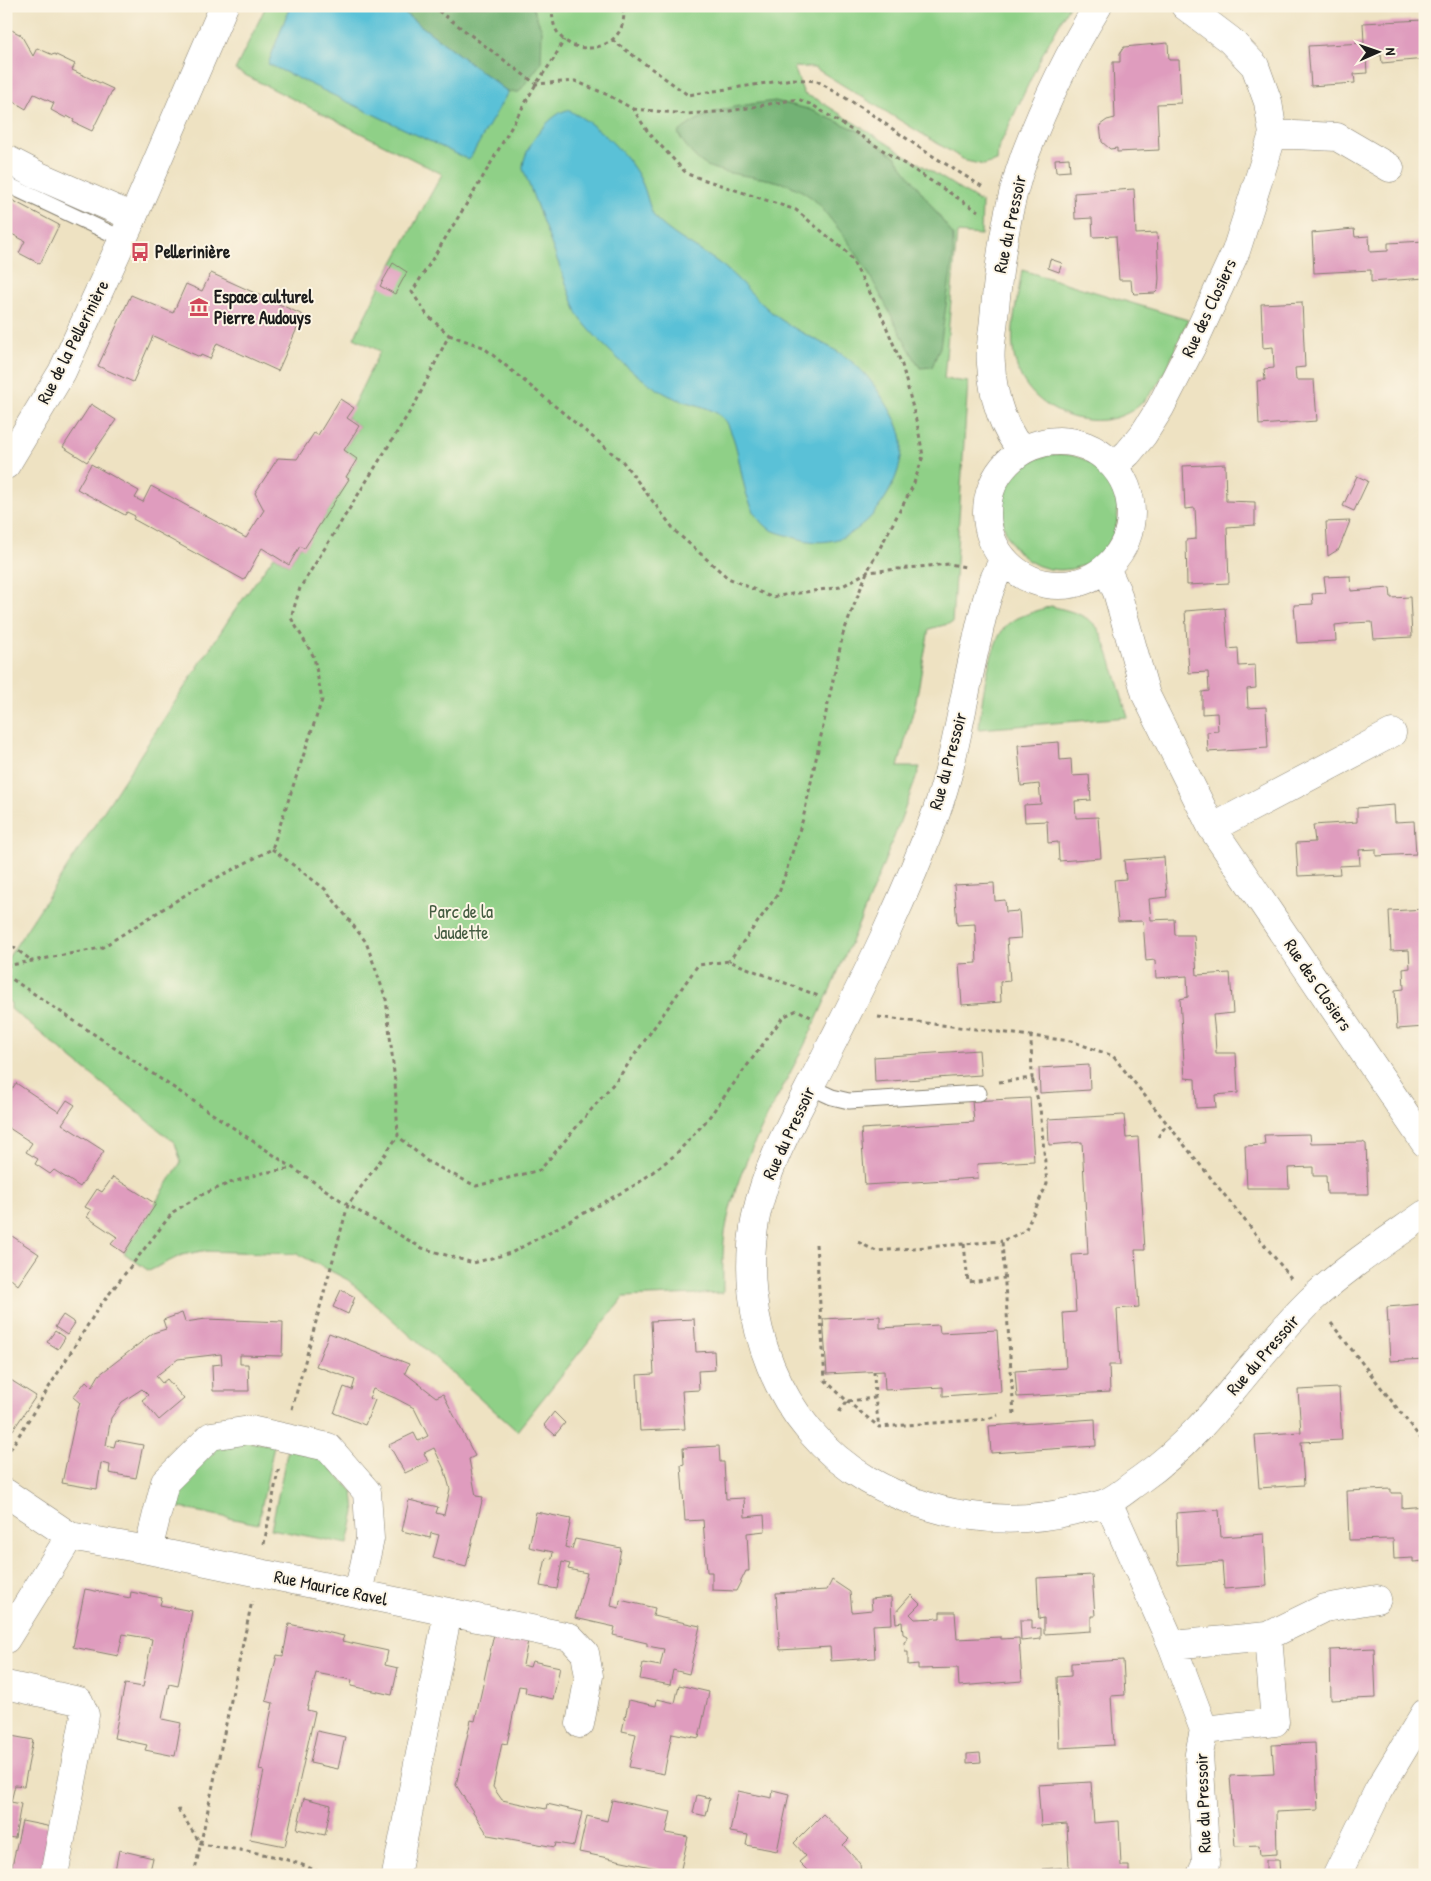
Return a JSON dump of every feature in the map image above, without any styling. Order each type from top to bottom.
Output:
[{"type":"street","name":"Rue de la Pellerinière","points":[[6,465],[62,372],[128,228],[224,6]]},
{"type":"street","name":"Rue du Pressoir","points":[[1022,451],[1012,439],[1002,420],[995,396],[990,362],[997,288],[1011,203],[1024,157],[1063,66],[1098,6]]},
{"type":"street","name":"Rue des Closiers","points":[[1114,466],[1143,435],[1160,408],[1194,342],[1236,250],[1273,134],[1268,102],[1255,66],[1230,40],[1185,6]]},
{"type":"street","points":[[1273,134],[1337,137],[1390,168]]},
{"type":"street","points":[[6,159],[128,228]]},
{"type":"street","points":[[1054,440],[1076,442],[1097,451],[1114,466],[1126,485],[1131,507],[1131,518],[1121,550],[1106,568],[1092,577],[1076,583],[1053,585],[1031,580],[1004,560],[995,545],[987,518],[992,485],[1004,466],[1022,451],[1054,440]]},
{"type":"street","name":"Rue du Pressoir","points":[[1004,560],[996,572],[986,601],[957,738],[937,809],[911,877],[770,1167],[756,1216],[751,1261],[754,1304],[762,1346],[774,1376],[792,1410],[812,1436],[838,1461],[890,1493],[949,1513],[982,1519],[1018,1520],[1064,1513],[1108,1502],[1183,1446],[1311,1301],[1384,1243],[1425,1214]]},
{"type":"street","name":"Rue des Closiers","points":[[1106,568],[1117,592],[1146,695],[1212,828],[1425,1143]]},
{"type":"street","points":[[1212,828],[1392,733]]},
{"type":"street","points":[[148,1550],[164,1482],[211,1436],[250,1430],[328,1447],[367,1492],[370,1538],[358,1593]]},
{"type":"street","points":[[6,1493],[70,1536],[6,1639]]},
{"type":"street","name":"Rue du Pressoir","points":[[1108,1502],[1172,1645],[1204,1730],[1199,1754],[1206,1864],[1201,1875]]},
{"type":"street","name":"Rue Maurice Ravel","points":[[70,1536],[258,1572],[570,1637],[585,1653],[589,1676],[580,1724]]},
{"type":"street","points":[[1172,1645],[1268,1636],[1325,1608],[1377,1598]]},
{"type":"street","points":[[396,1875],[448,1612]]},
{"type":"street","name":"Rue du Pressoir","points":[[1204,1730],[1275,1722],[1268,1636]]},
{"type":"street","points":[[6,1685],[79,1701],[85,1715],[54,1875]]},
{"type":"street","points":[[1337,1875],[1378,1791],[1425,1713]]},
{"type":"lane","points":[[6,184],[128,228]]},
{"type":"lane","points":[[810,1087],[832,1097],[849,1101],[979,1093]]},
{"type":"path","points":[[432,6],[536,84],[575,81],[633,109],[687,114],[730,111],[798,99],[814,106],[982,213]]},
{"type":"path","points":[[553,6],[554,24],[564,40],[575,47],[588,49],[601,47],[612,40],[621,26],[623,6]]},
{"type":"path","points":[[564,40],[412,292],[427,315],[449,335],[483,347],[623,462],[676,532],[728,578],[772,597],[841,587],[867,572],[949,564],[967,567]]},
{"type":"path","points":[[612,40],[688,95],[793,79],[817,81],[864,108],[923,150],[987,189]]},
{"type":"path","points":[[633,109],[648,132],[687,174],[796,210],[848,253],[879,309],[902,365],[923,456],[913,486],[867,572],[843,634],[803,819],[779,893],[730,961]]},
{"type":"path","points":[[6,966],[101,948],[190,892],[272,849],[322,700],[314,657],[291,618],[300,588],[417,400],[449,335]]},
{"type":"path","points":[[194,1875],[258,1572],[284,1437],[348,1205],[398,1136],[395,1082],[386,999],[366,942],[324,889],[272,849]]},
{"type":"path","points":[[6,942],[31,960]]},
{"type":"path","points":[[398,1136],[428,1162],[476,1186],[540,1170],[619,1077],[698,965],[730,961],[826,1000]]},
{"type":"path","points":[[6,975],[348,1205],[422,1248],[473,1264],[511,1254],[637,1184],[675,1156],[707,1120],[784,1016],[797,1010],[816,1020]]},
{"type":"path","points":[[875,1017],[1071,1041],[1113,1056],[1292,1279]]},
{"type":"path","points":[[858,1242],[876,1251],[1002,1241],[1025,1230],[1047,1184],[1040,1108],[1032,1078],[1031,1037]]},
{"type":"path","points":[[979,1093],[985,1084],[1032,1078]]},
{"type":"path","points":[[1158,1137],[1167,1124]]},
{"type":"path","points":[[6,1456],[99,1307],[173,1212],[201,1195],[230,1182],[262,1173],[294,1168]]},
{"type":"path","points":[[1002,1241],[1014,1414]]},
{"type":"path","points":[[816,1244],[825,1380],[847,1401],[879,1427],[988,1419],[998,1415]]},
{"type":"path","points":[[964,1244],[968,1282],[1005,1278]]},
{"type":"path","points":[[1330,1322],[1425,1444]]},
{"type":"path","points":[[874,1371],[879,1427]]},
{"type":"path","points":[[836,1417],[847,1401],[875,1398]]},
{"type":"path","points":[[178,1809],[201,1844],[287,1859],[306,1865],[324,1875]]},
{"type":"green space","name":"Parc de la Jaudette","points":[[266,6],[1069,6],[1042,55],[998,149],[997,161],[984,165],[966,161],[815,68],[794,67],[804,94],[818,100],[982,203],[981,235],[957,233],[944,379],[968,382],[952,623],[929,629],[916,701],[898,767],[920,767],[896,832],[828,993],[802,1050],[762,1126],[740,1178],[731,1205],[725,1233],[723,1293],[624,1297],[517,1431],[348,1280],[298,1254],[202,1251],[182,1255],[149,1271],[124,1253],[181,1162],[175,1143],[11,1009],[11,1003],[6,1000],[6,961],[233,613],[274,556],[289,565],[300,546],[304,548],[349,479],[346,477],[357,459],[344,450],[359,426],[347,418],[380,351],[354,338],[380,286],[442,174],[235,70]]},
{"type":"green space","points":[[395,6],[532,6],[542,30],[541,63],[519,92],[508,92]]},
{"type":"green space","points":[[775,101],[808,109],[857,130],[895,156],[953,235],[953,257],[940,347],[932,367],[920,368],[858,256],[815,200],[800,190],[776,181],[725,172],[707,166],[692,154],[678,133],[700,118],[712,113]]},
{"type":"green space","points":[[1022,270],[1188,320],[1164,373],[1145,400],[1129,412],[1110,419],[1091,420],[1072,417],[1053,409],[1037,397],[1024,382],[1016,364],[1014,353],[1013,329]]},
{"type":"green space","points":[[1060,454],[1082,458],[1101,471],[1114,490],[1118,512],[1114,534],[1101,553],[1082,566],[1060,570],[1038,566],[1019,553],[1006,534],[1002,512],[1006,490],[1019,471],[1038,458]]},
{"type":"green space","points":[[1051,606],[1081,615],[1096,626],[1105,643],[1128,717],[979,729],[987,673],[996,643],[1002,631],[1013,620]]},
{"type":"green space","points":[[233,1440],[274,1445],[258,1524],[166,1505],[201,1452]]},
{"type":"green space","points":[[288,1448],[323,1460],[353,1492],[355,1512],[348,1544],[271,1529]]},
{"type":"water","points":[[290,6],[395,6],[508,92],[469,160],[268,64]]},
{"type":"water","points":[[567,110],[578,115],[600,131],[622,152],[638,174],[649,204],[658,221],[723,266],[780,319],[847,358],[876,388],[892,413],[901,434],[901,456],[892,486],[883,501],[873,515],[848,535],[828,541],[806,541],[775,532],[767,527],[751,506],[743,482],[735,444],[725,420],[712,411],[670,396],[645,381],[608,349],[578,315],[523,169],[531,143],[544,126],[560,113]]},
{"type":"building","points":[[1423,20],[1425,59],[1382,63],[1381,55],[1366,57],[1367,73],[1354,74],[1355,83],[1311,86],[1308,46],[1364,43],[1363,23]]},
{"type":"building","points":[[6,27],[21,35],[33,56],[37,48],[54,54],[75,64],[72,70],[113,89],[92,131],[73,122],[74,120],[67,116],[66,118],[51,110],[54,103],[34,94],[26,109],[6,97]]},
{"type":"building","points":[[1168,43],[1169,60],[1179,60],[1181,103],[1157,104],[1159,150],[1117,152],[1117,148],[1110,149],[1102,142],[1100,125],[1107,120],[1115,118],[1113,62],[1120,62],[1120,53],[1124,47]]},
{"type":"building","points":[[1069,158],[1070,171],[1056,172],[1055,159]]},
{"type":"building","points":[[1134,189],[1136,234],[1157,233],[1159,278],[1158,290],[1155,293],[1135,294],[1132,291],[1131,280],[1119,280],[1116,236],[1093,237],[1092,218],[1075,219],[1074,193]]},
{"type":"building","points":[[12,200],[59,225],[40,264],[19,253],[25,241],[6,231],[6,211]]},
{"type":"building","points":[[1354,229],[1355,237],[1369,236],[1370,252],[1388,251],[1388,243],[1425,241],[1425,278],[1371,282],[1371,270],[1314,273],[1312,233]]},
{"type":"building","points":[[1050,259],[1062,263],[1059,272],[1048,268]]},
{"type":"building","points":[[393,263],[407,272],[395,294],[380,286]]},
{"type":"building","points":[[211,273],[303,315],[278,371],[217,343],[210,359],[201,355],[200,357],[153,336],[133,382],[98,366],[131,295],[173,313],[186,284],[202,291]]},
{"type":"building","points":[[1302,302],[1305,367],[1295,368],[1296,380],[1314,380],[1317,421],[1259,425],[1257,381],[1265,380],[1264,369],[1274,368],[1273,347],[1263,348],[1261,304]]},
{"type":"building","points":[[340,399],[354,408],[347,418],[359,426],[344,450],[357,459],[346,477],[349,479],[304,549],[300,546],[289,565],[262,548],[244,580],[133,519],[135,516],[127,512],[125,515],[77,489],[91,464],[139,491],[135,498],[143,502],[151,486],[246,538],[264,510],[255,493],[278,458],[297,459],[314,433],[318,435]]},
{"type":"building","points":[[91,404],[116,420],[87,462],[63,447]]},
{"type":"building","points":[[1225,464],[1226,501],[1255,502],[1255,525],[1227,527],[1229,583],[1187,585],[1186,540],[1196,539],[1196,528],[1195,508],[1185,509],[1183,466]]},
{"type":"building","points":[[1357,476],[1368,481],[1354,511],[1343,506]]},
{"type":"building","points":[[1350,521],[1339,549],[1328,556],[1326,522]]},
{"type":"building","points":[[1350,576],[1351,591],[1390,588],[1391,598],[1410,597],[1412,637],[1374,639],[1372,622],[1352,623],[1335,625],[1336,641],[1297,643],[1294,605],[1313,604],[1312,594],[1326,593],[1324,577]]},
{"type":"building","points":[[1225,608],[1228,649],[1238,648],[1239,666],[1255,665],[1256,688],[1247,689],[1248,708],[1266,707],[1268,748],[1208,752],[1207,732],[1218,731],[1217,713],[1202,714],[1202,692],[1209,691],[1208,672],[1189,673],[1185,611]]},
{"type":"building","points":[[1059,742],[1060,760],[1071,759],[1072,776],[1089,775],[1091,800],[1075,801],[1076,818],[1098,817],[1101,858],[1059,861],[1058,842],[1048,843],[1047,821],[1025,822],[1024,805],[1041,804],[1039,784],[1021,786],[1018,745]]},
{"type":"building","points":[[1394,805],[1395,822],[1414,821],[1416,854],[1376,856],[1376,849],[1359,850],[1360,865],[1339,866],[1340,874],[1298,876],[1296,843],[1315,842],[1313,825],[1357,822],[1357,808]]},
{"type":"building","points":[[1164,857],[1167,897],[1149,899],[1151,920],[1174,919],[1175,935],[1194,935],[1197,975],[1230,973],[1233,1013],[1213,1015],[1216,1053],[1236,1053],[1238,1093],[1215,1095],[1216,1107],[1196,1108],[1195,1079],[1185,1078],[1180,999],[1188,997],[1187,976],[1156,978],[1155,960],[1146,961],[1143,921],[1118,922],[1114,880],[1126,879],[1124,860]]},
{"type":"building","points":[[994,883],[995,901],[1005,900],[1006,912],[1019,911],[1021,938],[1007,939],[1010,981],[1000,982],[1001,1002],[962,1005],[959,964],[977,963],[975,924],[957,925],[954,885]]},
{"type":"building","points":[[1425,909],[1425,1027],[1397,1029],[1395,990],[1404,989],[1403,969],[1410,968],[1409,950],[1391,951],[1389,911]]},
{"type":"building","points":[[979,1050],[981,1075],[875,1082],[874,1057]]},
{"type":"building","points":[[1089,1065],[1090,1090],[1040,1093],[1039,1068]]},
{"type":"building","points":[[16,1083],[59,1112],[67,1100],[75,1105],[62,1124],[104,1151],[80,1187],[54,1170],[50,1174],[35,1164],[38,1159],[26,1152],[32,1143],[6,1126],[6,1098]]},
{"type":"building","points":[[1030,1098],[1034,1161],[977,1164],[978,1178],[865,1185],[861,1129],[974,1122],[972,1101]]},
{"type":"building","points":[[1124,1115],[1126,1138],[1138,1137],[1145,1250],[1135,1250],[1139,1307],[1117,1309],[1120,1365],[1109,1365],[1110,1392],[1017,1397],[1015,1371],[1066,1368],[1063,1313],[1076,1312],[1072,1255],[1088,1254],[1082,1142],[1049,1145],[1048,1119]]},
{"type":"building","points":[[1310,1134],[1311,1143],[1363,1142],[1366,1144],[1368,1194],[1327,1194],[1326,1176],[1313,1176],[1313,1167],[1288,1168],[1289,1188],[1247,1188],[1245,1146],[1265,1145],[1264,1135]]},
{"type":"building","points":[[113,1177],[156,1204],[124,1253],[111,1244],[117,1237],[87,1217],[91,1210],[85,1207],[97,1189],[102,1192]]},
{"type":"building","points":[[6,1232],[39,1254],[18,1285],[11,1279],[6,1286]]},
{"type":"building","points":[[341,1290],[355,1297],[348,1314],[333,1307]]},
{"type":"building","points":[[1425,1304],[1425,1359],[1390,1361],[1387,1307]]},
{"type":"building","points":[[182,1313],[185,1322],[206,1319],[283,1322],[282,1356],[240,1355],[240,1364],[248,1364],[249,1391],[213,1391],[212,1365],[222,1364],[221,1354],[178,1359],[156,1376],[162,1383],[167,1379],[184,1399],[159,1420],[142,1400],[148,1395],[142,1389],[122,1402],[111,1418],[106,1445],[114,1447],[116,1440],[143,1445],[136,1478],[109,1473],[110,1465],[101,1463],[97,1489],[62,1483],[80,1403],[73,1397],[86,1381],[92,1387],[99,1375],[153,1333],[166,1329],[163,1320]]},
{"type":"building","points":[[63,1315],[75,1323],[67,1335],[55,1327]]},
{"type":"building","points":[[880,1316],[880,1328],[939,1325],[940,1333],[997,1330],[1001,1392],[943,1396],[943,1387],[885,1390],[884,1371],[827,1374],[823,1319]]},
{"type":"building","points":[[694,1319],[696,1352],[714,1351],[715,1370],[698,1371],[699,1390],[682,1391],[685,1429],[640,1431],[637,1375],[654,1374],[651,1321]]},
{"type":"building","points":[[55,1331],[65,1338],[58,1349],[47,1342]]},
{"type":"building","points":[[329,1333],[409,1364],[405,1373],[436,1397],[443,1394],[475,1456],[469,1459],[476,1496],[483,1497],[466,1567],[433,1558],[439,1535],[431,1533],[430,1538],[402,1531],[409,1500],[438,1507],[436,1513],[444,1515],[450,1489],[445,1471],[434,1448],[424,1453],[428,1462],[405,1473],[389,1445],[414,1433],[418,1441],[428,1436],[414,1408],[395,1398],[373,1389],[369,1398],[375,1400],[365,1425],[334,1413],[344,1387],[352,1390],[355,1380],[316,1366]]},
{"type":"building","points":[[6,1377],[36,1396],[13,1430],[6,1426]]},
{"type":"building","points":[[1339,1388],[1342,1440],[1301,1442],[1304,1485],[1259,1488],[1255,1435],[1301,1432],[1298,1390]]},
{"type":"building","points":[[554,1412],[565,1423],[555,1435],[544,1425]]},
{"type":"building","points":[[1095,1419],[1096,1446],[991,1453],[989,1426]]},
{"type":"building","points":[[719,1446],[720,1462],[724,1462],[726,1499],[744,1498],[745,1517],[764,1515],[765,1531],[747,1533],[749,1571],[746,1571],[736,1591],[712,1590],[712,1572],[707,1572],[703,1520],[685,1521],[681,1465],[684,1464],[683,1448]]},
{"type":"building","points":[[1391,1489],[1391,1493],[1402,1493],[1402,1508],[1425,1506],[1425,1561],[1413,1562],[1413,1558],[1394,1559],[1393,1539],[1349,1540],[1347,1491]]},
{"type":"building","points":[[1219,1510],[1221,1537],[1264,1534],[1267,1586],[1224,1589],[1222,1562],[1178,1565],[1176,1513]]},
{"type":"building","points":[[536,1512],[571,1519],[565,1547],[572,1549],[575,1539],[621,1548],[611,1606],[619,1608],[620,1600],[655,1608],[653,1616],[700,1626],[689,1674],[673,1670],[670,1685],[640,1679],[643,1663],[660,1666],[664,1649],[647,1646],[647,1643],[613,1635],[615,1627],[575,1618],[587,1573],[568,1569],[570,1564],[562,1562],[557,1589],[540,1586],[546,1558],[552,1559],[553,1552],[529,1547]]},
{"type":"building","points":[[1092,1575],[1095,1616],[1091,1616],[1091,1631],[1044,1634],[1044,1618],[1039,1619],[1037,1578]]},
{"type":"building","points":[[832,1580],[850,1592],[852,1612],[872,1610],[871,1599],[891,1597],[892,1624],[873,1625],[875,1658],[831,1661],[830,1647],[780,1650],[776,1593],[827,1590]]},
{"type":"building","points":[[85,1589],[130,1598],[131,1592],[162,1598],[160,1605],[192,1611],[178,1686],[169,1684],[162,1719],[181,1723],[175,1756],[145,1750],[147,1745],[114,1738],[125,1684],[143,1687],[152,1639],[123,1634],[118,1656],[73,1647]]},
{"type":"building","points":[[911,1595],[920,1604],[910,1614],[915,1619],[940,1618],[940,1612],[955,1612],[957,1639],[1019,1638],[1022,1681],[959,1686],[958,1668],[918,1669],[918,1664],[908,1665],[908,1652],[905,1652],[904,1642],[907,1640],[907,1636],[903,1634],[902,1622],[896,1623],[895,1613]]},
{"type":"building","points":[[1020,1620],[1032,1620],[1032,1629],[1041,1628],[1041,1639],[1021,1641]]},
{"type":"building","points":[[289,1624],[344,1636],[342,1641],[388,1651],[385,1665],[398,1668],[392,1695],[351,1686],[352,1680],[316,1673],[307,1710],[315,1712],[285,1846],[250,1839],[264,1771],[259,1770],[273,1703],[266,1701],[277,1655],[283,1656]]},
{"type":"building","points":[[494,1634],[528,1641],[523,1665],[530,1667],[532,1661],[560,1667],[553,1699],[525,1693],[526,1687],[519,1686],[507,1744],[502,1743],[493,1787],[502,1800],[546,1809],[547,1804],[582,1812],[574,1846],[556,1843],[555,1847],[488,1835],[456,1785],[471,1720],[475,1721]]},
{"type":"building","points":[[1374,1648],[1376,1698],[1331,1700],[1330,1650]]},
{"type":"building","points":[[1123,1660],[1125,1695],[1111,1696],[1114,1745],[1059,1748],[1057,1677],[1071,1676],[1071,1663]]},
{"type":"building","points":[[679,1685],[709,1692],[699,1738],[672,1733],[664,1774],[629,1767],[636,1734],[622,1731],[629,1700],[656,1706],[657,1699],[675,1703]]},
{"type":"building","points":[[317,1731],[345,1737],[338,1769],[310,1763]]},
{"type":"building","points":[[6,1735],[33,1740],[24,1786],[15,1785],[11,1802],[21,1804],[15,1838],[6,1837]]},
{"type":"building","points":[[1315,1743],[1318,1810],[1276,1812],[1277,1854],[1260,1855],[1259,1845],[1235,1846],[1230,1776],[1274,1774],[1272,1745]]},
{"type":"building","points":[[980,1753],[981,1762],[967,1763],[967,1754]]},
{"type":"building","points":[[1091,1782],[1094,1823],[1119,1821],[1121,1866],[1129,1866],[1129,1875],[1043,1875],[1042,1869],[1069,1867],[1067,1824],[1041,1826],[1038,1785]]},
{"type":"building","points":[[773,1790],[789,1794],[777,1851],[746,1845],[748,1835],[730,1832],[738,1791],[772,1798]]},
{"type":"building","points":[[697,1795],[710,1798],[706,1816],[693,1813]]},
{"type":"building","points":[[304,1798],[331,1805],[325,1835],[297,1829]]},
{"type":"building","points":[[612,1800],[671,1812],[666,1833],[688,1837],[680,1873],[579,1852],[587,1816],[607,1821]]},
{"type":"building","points":[[823,1814],[849,1839],[843,1845],[860,1864],[861,1875],[812,1875],[799,1862],[806,1856],[794,1843]]},
{"type":"building","points":[[22,1821],[52,1827],[42,1875],[10,1875]]},
{"type":"building","points":[[119,1850],[153,1858],[149,1875],[114,1875]]},
{"type":"building","points":[[1266,1860],[1279,1860],[1280,1875],[1266,1875]]},
{"type":"place","name":"Pellerinière","points":[[140,252]]},
{"type":"place","name":"Espace culturel Pierre Audouys","points":[[199,307]]}]
